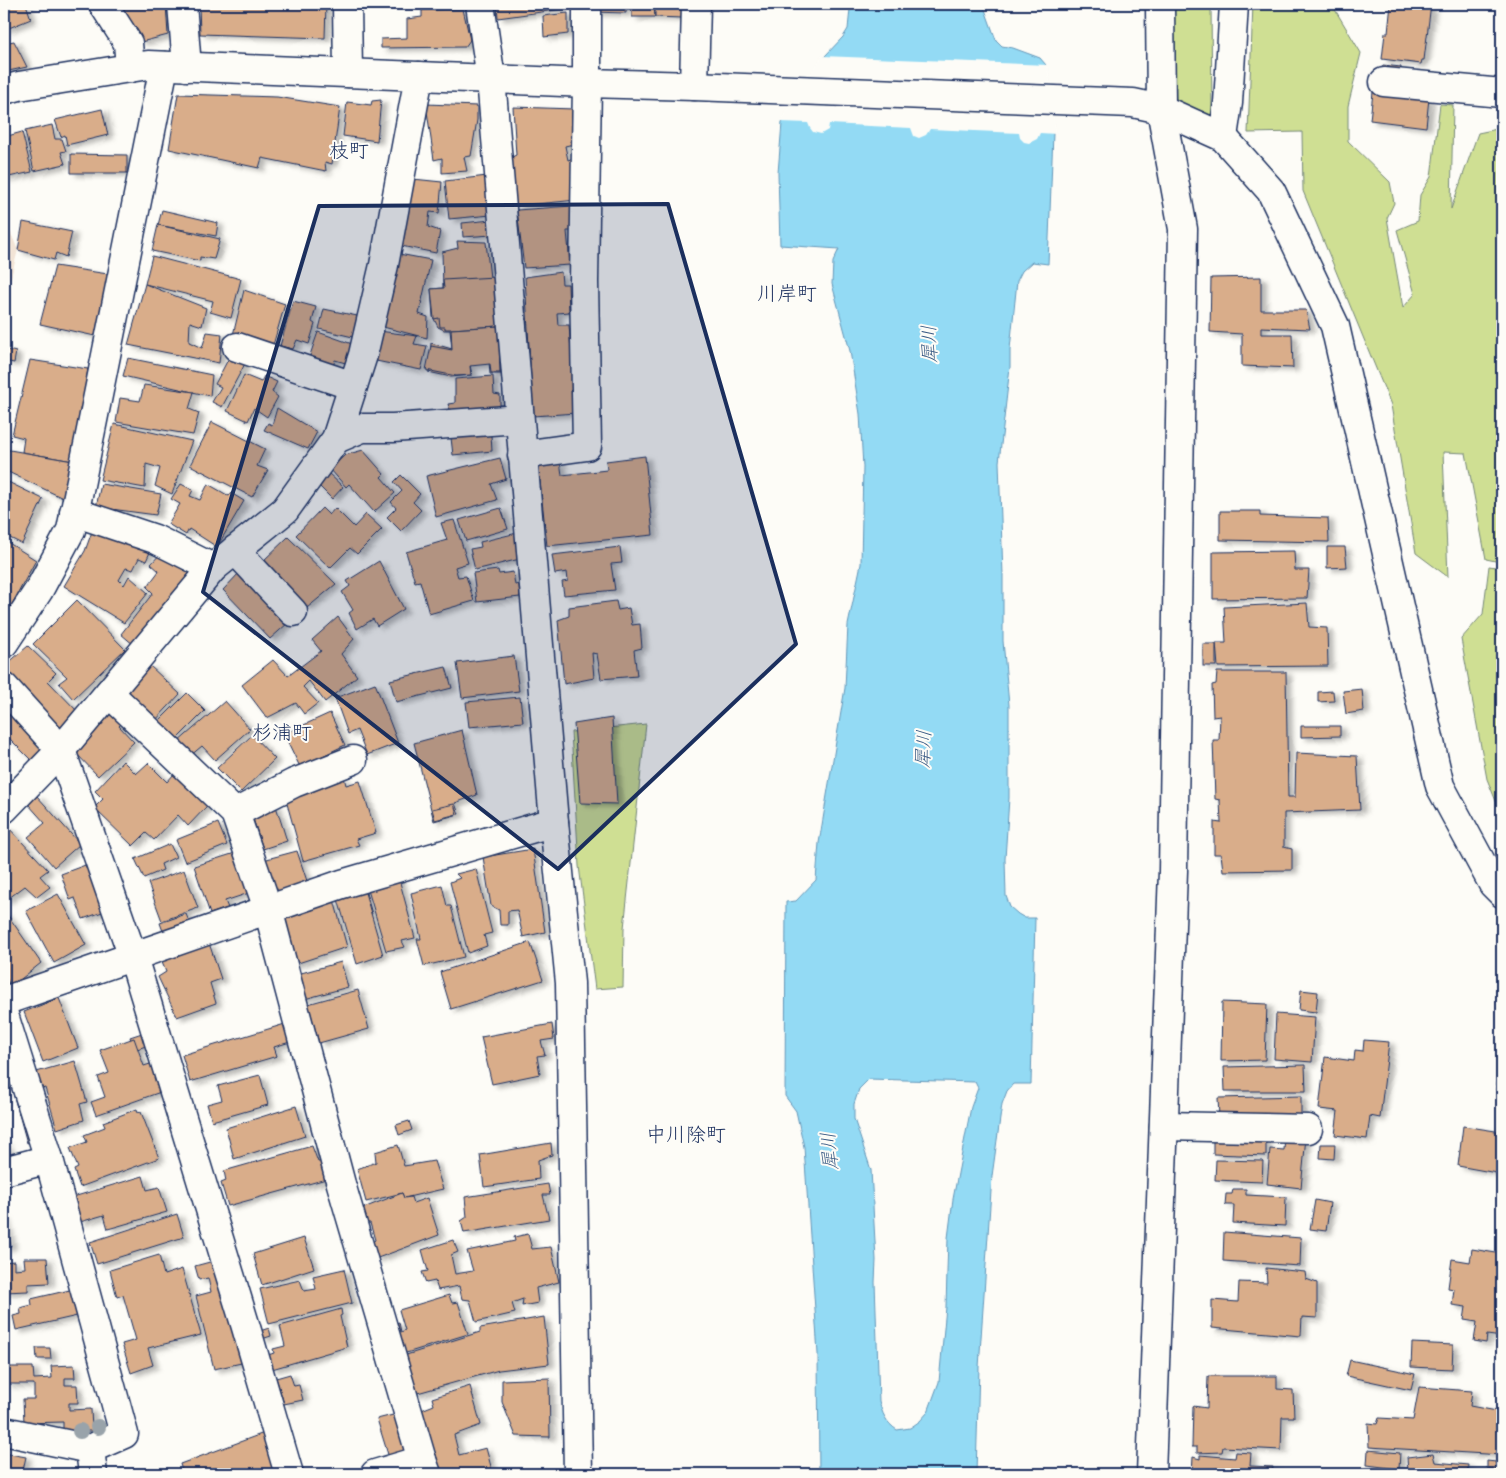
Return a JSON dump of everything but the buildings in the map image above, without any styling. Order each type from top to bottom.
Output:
[{"type":"street","points":[[103,4],[128,43],[130,68]]},
{"type":"street","points":[[4,643],[39,590],[71,530],[175,66],[182,4]]},
{"type":"street","points":[[347,4],[348,73]]},
{"type":"street","points":[[480,4],[491,79],[554,822],[570,983],[575,1474]]},
{"type":"street","points":[[522,455],[587,446],[584,282],[588,83],[587,4]]},
{"type":"street","points":[[696,4],[703,86]]},
{"type":"street","points":[[1151,1474],[1174,871],[1183,229],[1162,110],[1160,4]]},
{"type":"street","points":[[1223,138],[1228,103],[1234,4]]},
{"type":"street","points":[[4,90],[148,65],[703,86],[1133,103],[1162,110],[1223,138],[1271,191],[1335,326],[1440,786],[1493,884],[1502,893]]},
{"type":"street","points":[[4,809],[62,750],[213,568],[285,510],[336,439],[363,355],[384,265],[419,76]]},
{"type":"street","points":[[1384,82],[1502,93]]},
{"type":"street","points":[[237,347],[353,386]]},
{"type":"street","points":[[336,439],[362,428],[393,428],[520,419]]},
{"type":"street","points":[[74,512],[155,539],[213,568]]},
{"type":"street","points":[[235,550],[293,612]]},
{"type":"street","points":[[4,687],[62,750],[133,957],[288,1474]]},
{"type":"street","points":[[109,693],[235,813],[268,909],[341,1184],[424,1467],[375,1474]]},
{"type":"street","points":[[235,813],[294,783],[354,760]]},
{"type":"street","points":[[4,1001],[342,884],[554,822]]},
{"type":"street","points":[[4,1015],[49,1159],[124,1434],[92,1461],[4,1431]]},
{"type":"street","points":[[1164,1126],[1308,1129]]},
{"type":"street","points":[[4,1171],[49,1159]]},
{"type":"highlighted area","points":[[668,204],[796,644],[558,869],[203,592],[319,206]]},
{"type":"shaded area","points":[[4,217],[18,250],[4,305]]},
{"type":"green space","points":[[1174,4],[1211,4],[1212,120],[1176,103]]},
{"type":"green space","points":[[1253,4],[1334,4],[1334,8],[1361,53],[1348,106],[1348,141],[1390,182],[1394,203],[1387,218],[1403,308],[1415,294],[1397,230],[1418,221],[1420,195],[1431,177],[1440,104],[1453,105],[1451,209],[1478,133],[1502,128],[1502,553],[1500,562],[1486,559],[1466,453],[1443,452],[1448,577],[1416,553],[1391,405],[1303,191],[1302,132],[1248,133]]},
{"type":"green space","points":[[1489,566],[1502,568],[1502,816],[1487,779],[1461,639],[1483,614]]},
{"type":"green space","points":[[646,724],[624,928],[623,987],[595,989],[579,866],[571,732]]},
{"type":"water","name":"犀川","points":[[849,4],[983,4],[996,40],[1002,46],[1040,58],[1046,65],[1053,133],[1048,264],[1032,262],[1022,271],[1017,281],[1010,367],[999,462],[1003,641],[1009,705],[1009,798],[1005,859],[1006,896],[1010,907],[1018,914],[1025,918],[1035,918],[1031,1084],[1013,1084],[1007,1091],[1002,1104],[992,1176],[979,1367],[976,1474],[819,1474],[818,1354],[804,1147],[796,1111],[785,1096],[786,902],[796,901],[816,880],[819,843],[845,688],[848,625],[861,564],[863,467],[860,414],[850,351],[832,284],[833,262],[839,249],[780,245],[778,173],[782,123],[825,56],[848,29]],"holes":[[[869,1079],[975,1082],[978,1088],[971,1107],[953,1199],[948,1238],[946,1307],[939,1382],[928,1412],[910,1428],[897,1430],[885,1417],[879,1401],[876,1260],[871,1170],[854,1119],[854,1104],[859,1089]]]},
{"type":"pier","points":[[822,56],[1048,65],[1056,134],[1040,133],[1037,139],[1029,143],[1024,142],[1020,138],[1019,133],[930,129],[926,135],[919,138],[914,136],[911,128],[829,124],[828,130],[821,134],[813,132],[808,123],[780,122]]},
{"type":"district","name":"枝町","points":[[349,151]]},
{"type":"district","name":"川岸町","points":[[787,294]]},
{"type":"district","name":"杉浦町","points":[[282,733]]},
{"type":"district","name":"中川除町","points":[[686,1135]]}]
